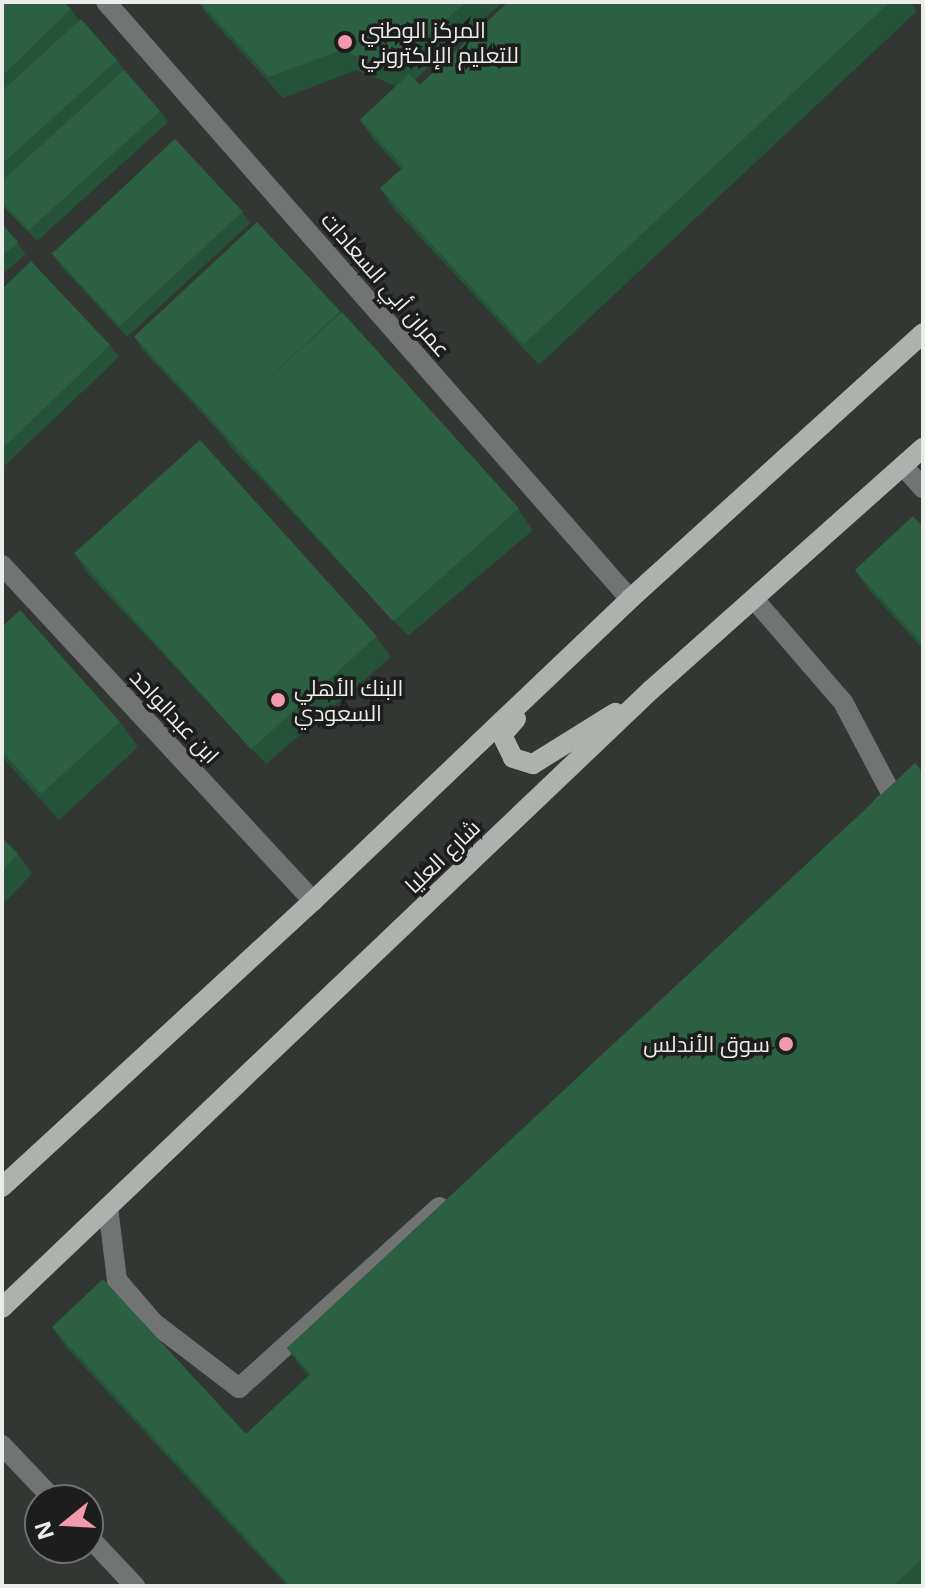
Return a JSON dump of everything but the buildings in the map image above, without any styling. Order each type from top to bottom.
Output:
[{"type":"main road","points":[[2,1187],[313,901],[630,599],[923,333]]},
{"type":"main road","name":"شارع العليا","points":[[2,1308],[651,690],[923,448]]},
{"type":"main road","points":[[571,656],[502,735],[513,758],[533,764],[651,690]]},
{"type":"street","name":"عمران أبي السعادات","points":[[106,2],[630,599]]},
{"type":"street","points":[[903,466],[923,488]]},
{"type":"street","name":"ابن عبدالواحد","points":[[2,565],[313,901]]},
{"type":"street","points":[[13,620],[34,599]]},
{"type":"street","points":[[754,599],[843,702],[886,783],[893,797],[870,818]]},
{"type":"street","points":[[108,1207],[117,1280],[154,1323],[239,1388],[461,1188]]},
{"type":"street","points":[[2,1445],[39,1484]]},
{"type":"street","points":[[104,1553],[135,1586]]},
{"type":"place","name":"المركز الوطني للتعليم الإلكتروني","points":[[345,42]]},
{"type":"place","name":"البنك الأهلي السعودي","points":[[278,700]]},
{"type":"place","name":"سوق الأندلس","points":[[786,1044]]}]
